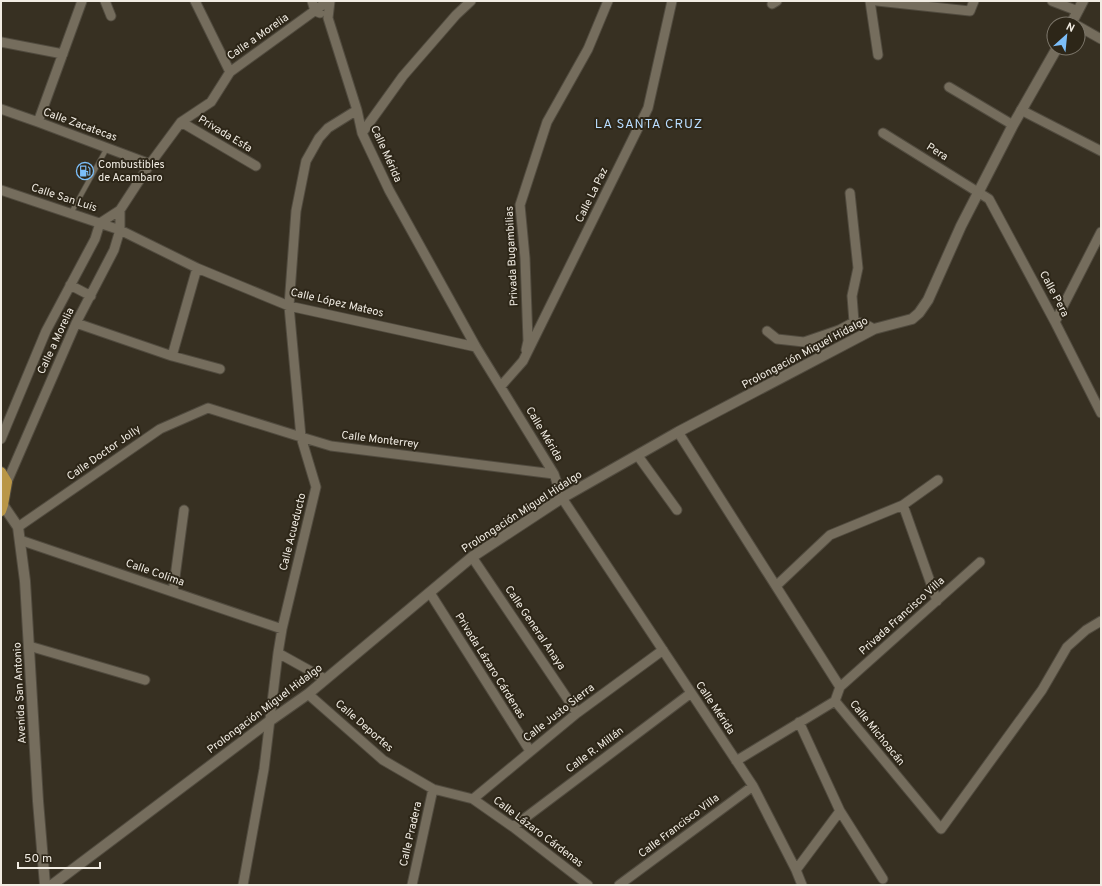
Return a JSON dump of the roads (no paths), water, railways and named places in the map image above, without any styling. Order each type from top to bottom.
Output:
[{"type":"main road","points":[[1,472],[7,482],[2,507]]},
{"type":"street","points":[[38,122],[82,1]]},
{"type":"street","points":[[105,1],[111,16]]},
{"type":"street","points":[[195,1],[230,72]]},
{"type":"street","points":[[312,1],[316,11],[328,18]]},
{"type":"street","name":"Calle a Morelia","points":[[1,439],[46,331],[95,239],[100,223],[120,210],[150,164],[181,122],[211,102],[230,72],[329,1]]},
{"type":"street","name":"Calle Mérida","points":[[329,1],[328,18],[357,110],[362,133],[389,190],[476,346],[554,474],[562,498],[753,786],[796,870],[802,885]]},
{"type":"street","points":[[362,133],[403,76],[456,15],[471,1]]},
{"type":"street","name":"Privada Bugambilias","points":[[523,361],[528,341],[520,205],[547,122],[588,49],[608,1]]},
{"type":"street","name":"Calle La Paz","points":[[501,386],[523,361],[648,108],[672,1]]},
{"type":"street","points":[[870,1],[878,55]]},
{"type":"street","points":[[878,1],[970,11],[974,1]]},
{"type":"street","points":[[1052,1],[1078,11]]},
{"type":"street","points":[[1076,16],[1083,1]]},
{"type":"street","points":[[1086,31],[1101,39]]},
{"type":"street","points":[[1,42],[63,54]]},
{"type":"street","name":"Prolongación Miguel Hidalgo","points":[[52,885],[271,720],[308,694],[472,557],[562,498],[678,432],[874,330],[912,318],[919,313],[928,300],[961,226],[1012,125],[1052,56]]},
{"type":"street","points":[[949,87],[1012,125]]},
{"type":"street","name":"Calle Zacatecas","points":[[1,110],[38,122],[150,164]]},
{"type":"street","name":"Calle Acueducto","points":[[243,885],[264,769],[282,629],[316,488],[302,438],[289,306],[296,210],[306,161],[319,138],[328,128],[357,110]]},
{"type":"street","points":[[1021,110],[1101,152]]},
{"type":"street","name":"Privada Esfa","points":[[181,122],[256,166]]},
{"type":"street","name":"Pera","points":[[883,133],[978,192]]},
{"type":"street","name":"Calle San Luis","points":[[1,190],[120,230]]},
{"type":"street","name":"Calle Pera","points":[[978,192],[989,199],[1100,407]]},
{"type":"street","points":[[850,193],[858,268],[852,296],[854,322]]},
{"type":"street","name":"Calle a Morelia","points":[[7,482],[76,323],[114,250],[120,230],[120,210]]},
{"type":"street","name":"Calle López Mateos","points":[[120,230],[198,268],[289,306],[476,346]]},
{"type":"street","points":[[1055,322],[1101,232]]},
{"type":"street","points":[[172,356],[198,268]]},
{"type":"street","points":[[70,285],[91,296]]},
{"type":"street","points":[[767,331],[777,339],[804,342],[839,330],[854,322],[863,323],[874,330]]},
{"type":"street","points":[[76,323],[172,356],[220,369]]},
{"type":"street","name":"Calle Monterrey","points":[[208,408],[331,446],[554,474]]},
{"type":"street","name":"Calle Doctor Jolly","points":[[18,527],[160,429],[208,408]]},
{"type":"street","points":[[678,432],[840,687]]},
{"type":"street","points":[[638,456],[677,510]]},
{"type":"street","points":[[776,586],[830,535],[902,504],[938,480]]},
{"type":"street","points":[[902,504],[937,601]]},
{"type":"street","name":"Avenida San Antonio","points":[[2,507],[18,527],[25,581],[45,885]]},
{"type":"street","points":[[173,592],[184,510]]},
{"type":"street","name":"Calle Colima","points":[[20,540],[282,629]]},
{"type":"street","name":"Calle General Anaya","points":[[472,557],[577,713]]},
{"type":"street","name":"Privada Francisco Villa","points":[[840,687],[980,562]]},
{"type":"street","name":"Privada Lázaro Cárdenas","points":[[430,593],[530,751]]},
{"type":"street","name":"Calle Michoacán","points":[[840,687],[835,701],[941,829],[1042,690],[1067,647],[1086,630],[1101,621]]},
{"type":"street","points":[[29,646],[145,680]]},
{"type":"street","name":"Calle Justo Sierra","points":[[473,799],[577,713],[663,650]]},
{"type":"street","points":[[278,653],[325,680]]},
{"type":"street","name":"Calle R. Millán","points":[[513,827],[691,693]]},
{"type":"street","name":"Calle Deportes","points":[[308,694],[383,760],[433,789],[473,799]]},
{"type":"street","points":[[736,761],[835,701]]},
{"type":"street","points":[[800,722],[840,811],[883,879]]},
{"type":"street","name":"Calle Francisco Villa","points":[[619,885],[753,786]]},
{"type":"street","name":"Calle Pradera","points":[[412,885],[433,789]]},
{"type":"street","name":"Calle Lázaro Cárdenas","points":[[473,799],[513,827],[588,885]]},
{"type":"street","points":[[796,870],[840,811]]},
{"type":"lane","points":[[71,213],[107,148]]},
{"type":"place","name":"Combustibles de Acambaro","points":[[85,171]]},
{"type":"district","name":"LA SANTA CRUZ","points":[[649,125]]}]
